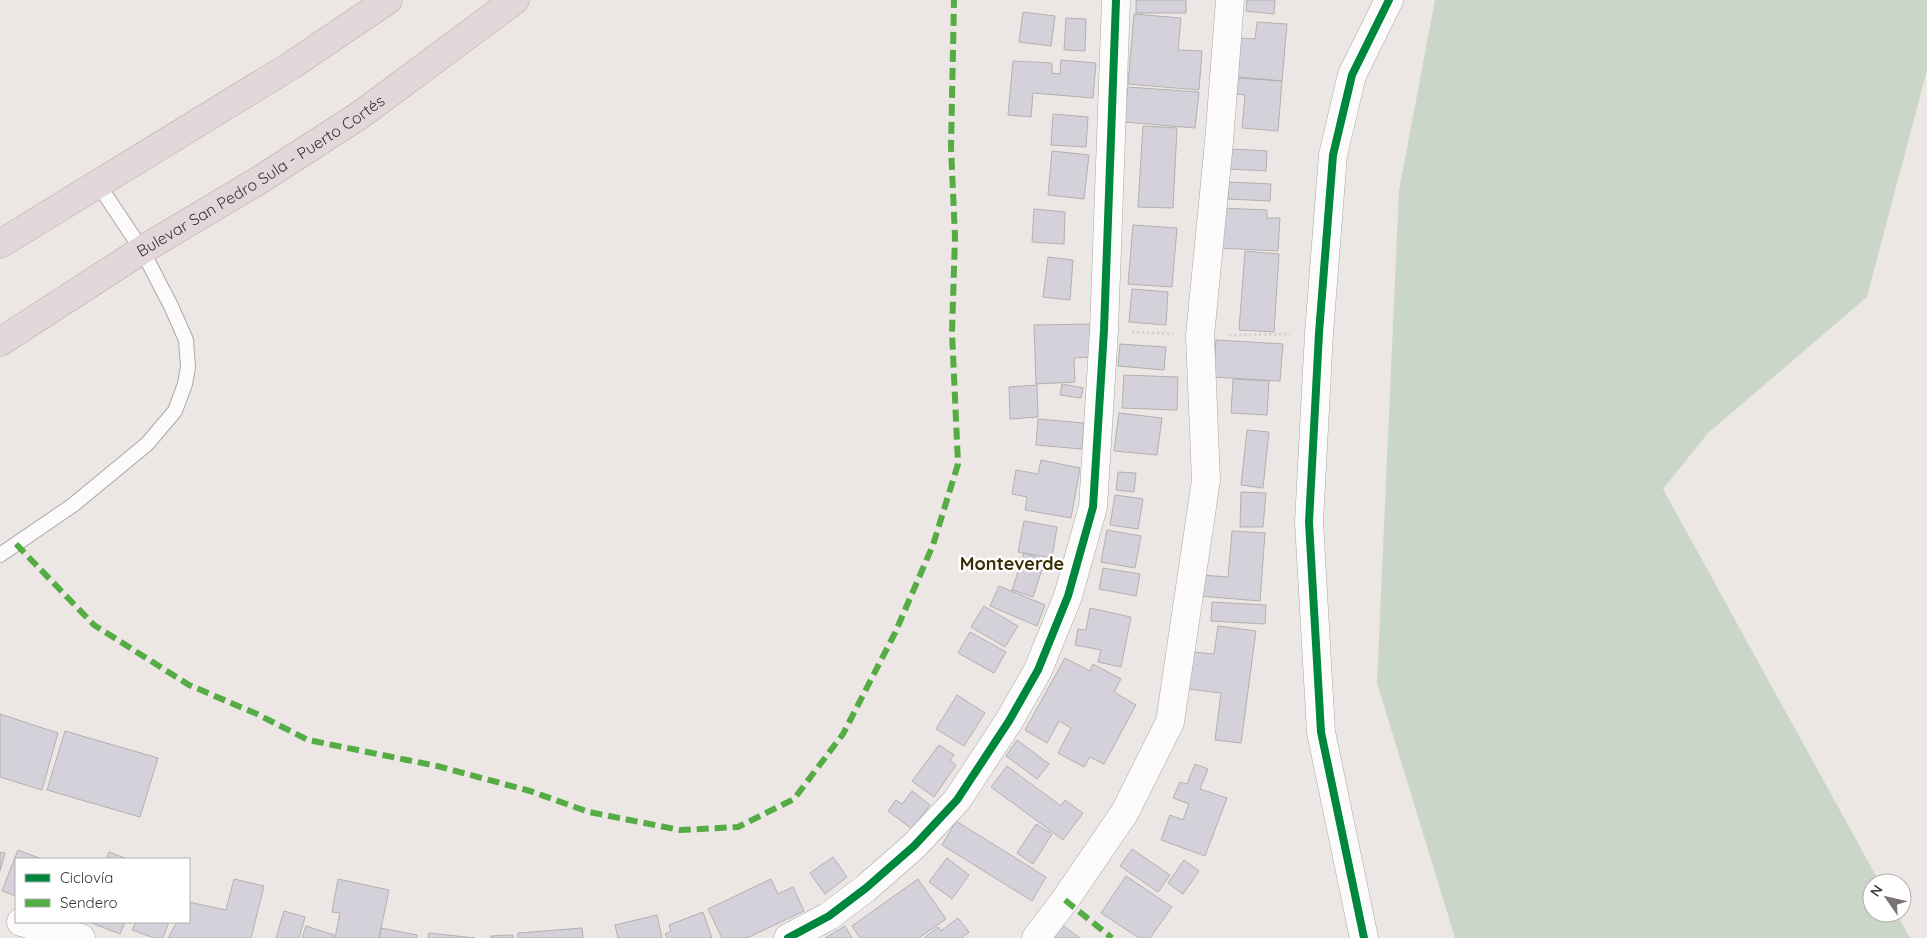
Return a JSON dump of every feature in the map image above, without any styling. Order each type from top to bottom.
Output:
[{"type":"highway","points":[[0,244],[292,65],[388,0]]},
{"type":"highway","name":"Bulevar San Pedro Sula - Puerto Cortés","points":[[0,342],[142,250],[258,181],[360,115],[515,0]]},
{"type":"street","points":[[788,938],[830,916],[866,888],[914,846],[957,800],[1008,721],[1038,670],[1068,596],[1093,507],[1104,330],[1116,0]]},
{"type":"street","points":[[1036,938],[1065,900],[1125,812],[1170,722],[1206,480],[1200,336],[1219,142],[1230,0]]},
{"type":"street","points":[[1364,938],[1321,732],[1309,522],[1319,333],[1333,155],[1352,75],[1389,0]]},
{"type":"street","points":[[0,916],[15,920]]},
{"type":"street","points":[[25,923],[81,938]]},
{"type":"lane","points":[[0,555],[73,505],[147,444],[175,410],[185,384],[188,366],[186,340],[142,250],[98,184]]},
{"type":"green space","points":[[1435,0],[1927,0],[1927,70],[1867,297],[1708,433],[1663,489],[1874,873],[1862,873],[1862,923],[1902,923],[1910,938],[1455,938],[1377,683],[1399,190]]},
{"type":"building","points":[[1136,0],[1186,0],[1186,13],[1136,13]]},
{"type":"building","points":[[1247,0],[1275,0],[1274,14],[1246,11]]},
{"type":"building","points":[[1023,12],[1055,16],[1051,46],[1019,42]]},
{"type":"building","points":[[1134,14],[1181,18],[1178,50],[1202,51],[1199,90],[1128,84]]},
{"type":"building","points":[[1066,18],[1086,19],[1085,51],[1064,50]]},
{"type":"building","points":[[1257,22],[1287,24],[1282,81],[1229,76],[1237,38],[1255,39]]},
{"type":"building","points":[[1061,60],[1096,63],[1093,98],[1033,93],[1031,117],[1008,115],[1013,61],[1052,63],[1052,73],[1060,74]]},
{"type":"building","points":[[1237,78],[1282,81],[1278,131],[1242,128],[1245,95],[1236,94]]},
{"type":"building","points":[[1128,87],[1199,92],[1195,128],[1124,122]]},
{"type":"building","points":[[1053,114],[1088,117],[1086,147],[1051,145]]},
{"type":"building","points":[[1143,126],[1177,128],[1173,208],[1138,207]]},
{"type":"building","points":[[1231,149],[1267,151],[1266,171],[1230,169]]},
{"type":"building","points":[[1052,151],[1089,155],[1084,199],[1048,195]]},
{"type":"building","points":[[1229,182],[1271,184],[1270,201],[1228,199]]},
{"type":"building","points":[[1221,208],[1267,210],[1267,218],[1280,218],[1278,251],[1220,248]]},
{"type":"building","points":[[1034,209],[1065,212],[1064,244],[1032,242]]},
{"type":"building","points":[[1133,225],[1177,228],[1172,287],[1128,284]]},
{"type":"building","points":[[1245,251],[1279,254],[1274,332],[1239,330]]},
{"type":"building","points":[[1048,257],[1073,260],[1070,300],[1043,297]]},
{"type":"building","points":[[1132,289],[1168,292],[1166,325],[1129,322]]},
{"type":"building","points":[[1090,324],[1092,357],[1074,358],[1075,382],[1036,384],[1034,325]]},
{"type":"building","points":[[1216,340],[1283,344],[1280,381],[1213,377]]},
{"type":"building","points":[[1120,344],[1166,347],[1164,370],[1118,366]]},
{"type":"building","points":[[1124,375],[1178,377],[1177,410],[1122,408]]},
{"type":"building","points":[[1233,379],[1269,381],[1267,415],[1231,413]]},
{"type":"building","points":[[1062,384],[1083,388],[1081,398],[1060,395]]},
{"type":"building","points":[[1037,385],[1038,417],[1010,419],[1009,387]]},
{"type":"building","points":[[1119,413],[1162,418],[1157,455],[1114,451]]},
{"type":"building","points":[[1038,419],[1084,423],[1082,449],[1036,445]]},
{"type":"building","points":[[1247,430],[1269,432],[1263,488],[1241,485]]},
{"type":"building","points":[[1041,460],[1080,468],[1071,518],[1025,510],[1027,497],[1012,494],[1016,470],[1038,474]]},
{"type":"building","points":[[1118,472],[1136,473],[1134,492],[1116,490]]},
{"type":"building","points":[[1241,492],[1266,493],[1263,527],[1240,527]]},
{"type":"building","points":[[1115,495],[1143,499],[1138,529],[1110,525]]},
{"type":"building","points":[[1024,521],[1057,527],[1052,558],[1018,552]]},
{"type":"building","points":[[1107,530],[1141,536],[1135,568],[1101,562]]},
{"type":"building","points":[[1232,531],[1265,533],[1260,601],[1199,596],[1201,575],[1228,577]]},
{"type":"building","points":[[1024,553],[1045,560],[1033,597],[1012,590]]},
{"type":"building","points":[[1103,568],[1140,574],[1136,596],[1099,589]]},
{"type":"building","points":[[999,586],[1045,605],[1037,626],[990,606]]},
{"type":"building","points":[[1212,602],[1266,605],[1265,624],[1211,621]]},
{"type":"building","points":[[984,606],[1018,626],[1005,647],[971,627]]},
{"type":"building","points":[[1090,608],[1131,617],[1121,667],[1098,662],[1101,650],[1075,645],[1078,629],[1086,630]]},
{"type":"building","points":[[1218,626],[1256,631],[1241,743],[1215,740],[1221,693],[1188,689],[1193,652],[1214,654]]},
{"type":"building","points":[[970,632],[1006,652],[994,673],[958,653]]},
{"type":"building","points":[[1065,658],[1090,671],[1093,664],[1121,679],[1114,692],[1136,705],[1104,764],[1090,757],[1084,767],[1058,753],[1071,728],[1059,721],[1047,743],[1025,730]]},
{"type":"building","points":[[957,695],[985,713],[964,746],[936,729]]},
{"type":"building","points":[[0,714],[58,733],[42,790],[0,777]]},
{"type":"building","points":[[65,731],[158,758],[140,817],[47,790]]},
{"type":"building","points":[[1017,740],[1049,764],[1037,779],[1006,756]]},
{"type":"building","points":[[939,745],[954,755],[950,760],[956,765],[934,797],[912,781]]},
{"type":"building","points":[[1195,764],[1208,769],[1200,789],[1227,798],[1205,856],[1161,840],[1170,815],[1183,820],[1189,804],[1173,798],[1180,782],[1187,784]]},
{"type":"building","points":[[1007,766],[1061,806],[1065,800],[1083,813],[1063,840],[991,787]]},
{"type":"building","points":[[912,791],[930,805],[912,829],[888,811],[896,800],[902,804]]},
{"type":"building","points":[[956,821],[1046,877],[1032,901],[942,845]]},
{"type":"building","points":[[1036,824],[1052,834],[1033,864],[1017,853]]},
{"type":"building","points":[[1132,849],[1170,875],[1158,892],[1120,866]]},
{"type":"building","points":[[18,850],[39,858],[15,858],[15,896],[2,891]]},
{"type":"building","points":[[0,852],[5,853],[0,871]]},
{"type":"building","points":[[109,852],[124,858],[106,858]]},
{"type":"building","points":[[833,857],[847,877],[825,894],[810,873]]},
{"type":"building","points":[[947,858],[969,875],[952,899],[929,882]]},
{"type":"building","points":[[1184,860],[1199,871],[1183,894],[1168,883]]},
{"type":"building","points":[[1126,876],[1172,907],[1150,938],[1139,938],[1101,913]]},
{"type":"building","points":[[234,879],[264,886],[251,938],[168,938],[176,923],[190,923],[190,902],[226,910]]},
{"type":"building","points":[[338,879],[389,890],[379,938],[335,938],[340,913],[332,912]]},
{"type":"building","points":[[771,879],[778,894],[793,887],[804,911],[747,938],[722,938],[708,909]]},
{"type":"building","points":[[918,879],[946,919],[919,938],[860,938],[852,926]]},
{"type":"building","points":[[284,911],[305,917],[299,938],[276,938]]},
{"type":"building","points":[[703,912],[712,938],[667,938],[665,934],[671,931],[669,925]]},
{"type":"building","points":[[657,915],[662,938],[618,938],[615,925]]},
{"type":"building","points":[[958,918],[969,932],[962,938],[924,938],[938,927],[941,931]]},
{"type":"building","points":[[92,923],[125,923],[120,934]]},
{"type":"building","points":[[136,923],[169,923],[163,938],[154,938],[132,930]]},
{"type":"building","points":[[1062,925],[1080,938],[1052,938]]},
{"type":"building","points":[[306,926],[334,935],[334,938],[302,938]]},
{"type":"building","points":[[845,926],[852,938],[825,938]]},
{"type":"building","points":[[381,928],[417,935],[417,938],[379,938]]},
{"type":"building","points":[[582,928],[583,938],[518,938],[518,933]]},
{"type":"building","points":[[429,933],[475,938],[428,938]]},
{"type":"building","points":[[513,935],[513,938],[491,938],[491,936]]},
{"type":"marked path","points":[[16,544],[94,625],[189,685],[257,714],[308,740],[437,766],[530,791],[589,812],[680,830],[738,827],[794,799],[843,734],[895,633],[933,545],[958,464],[952,332],[955,237],[951,147],[954,0]]},
{"type":"marked path","points":[[1065,900],[1112,938]]},
{"type":"cycle path","points":[[788,938],[829,916],[866,888],[914,846],[957,800],[1009,721],[1038,670],[1068,596],[1093,507],[1104,330],[1116,0]]},
{"type":"cycle path","points":[[1364,938],[1321,732],[1309,522],[1319,333],[1333,155],[1352,75],[1389,0]]},
{"type":"district","name":"Monteverde","points":[[1012,564]]}]
